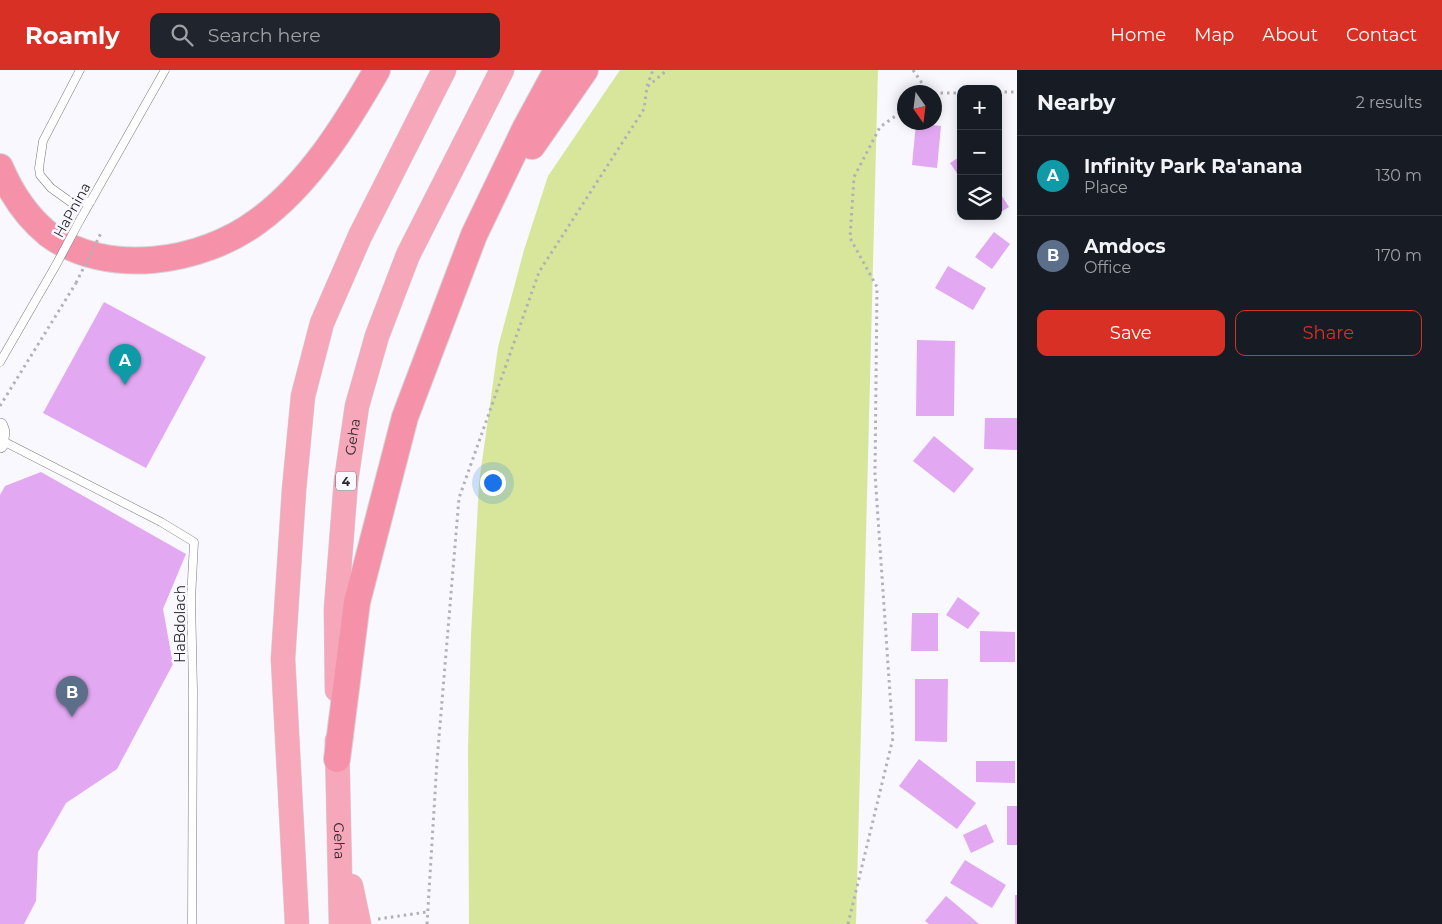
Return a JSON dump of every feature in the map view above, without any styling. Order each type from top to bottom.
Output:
[{"type":"highway","points":[[0,167],[17,201],[33,220],[50,235],[70,246],[87,253],[134,262],[164,259],[193,253],[240,234],[276,207],[316,163],[336,136],[377,70]]},
{"type":"highway","points":[[297,924],[283,659],[294,490],[303,396],[322,323],[364,228],[444,70]]},
{"type":"highway","name":"Geha","points":[[353,923],[340,828],[337,759],[336,609],[346,481],[356,406],[377,336],[408,255],[502,70]]},
{"type":"highway","points":[[337,759],[357,602],[405,417],[474,235],[524,129],[557,70]]},
{"type":"highway","points":[[474,235],[584,70]]},
{"type":"lane","points":[[80,70],[43,141],[39,168],[40,175],[51,188],[72,203],[91,201]]},
{"type":"lane","name":"HaPnina","points":[[0,362],[165,70]]},
{"type":"lane","name":"HaBdolach","points":[[0,437],[161,522],[194,542],[191,599],[193,690],[192,924]]},
{"type":"path","points":[[427,924],[438,751],[459,498],[539,272],[644,109],[647,87],[653,70]]},
{"type":"path","points":[[647,87],[667,70]]},
{"type":"path","points":[[913,70],[923,85]]},
{"type":"path","points":[[1002,92],[1017,92]]},
{"type":"path","points":[[942,93],[957,93]]},
{"type":"path","points":[[848,924],[893,738],[875,474],[877,287],[850,238],[854,177],[880,127],[897,115]]},
{"type":"path","points":[[0,406],[76,283],[102,231]]},
{"type":"path","points":[[353,923],[427,912]]},
{"type":"green space","points":[[620,70],[878,70],[856,924],[469,924],[468,748],[471,635],[479,483],[498,347],[524,250],[548,176]]},
{"type":"building","points":[[915,130],[941,130],[937,168],[912,165]]},
{"type":"building","points":[[957,159],[957,173],[950,163]]},
{"type":"building","points":[[1002,196],[1009,207],[1002,211]]},
{"type":"building","points":[[994,232],[1010,244],[992,269],[975,257]]},
{"type":"building","points":[[948,266],[986,288],[973,310],[935,288]]},
{"type":"building","points":[[104,302],[206,357],[146,468],[43,413]]},
{"type":"building","points":[[917,340],[955,341],[954,416],[916,416]]},
{"type":"building","points":[[985,418],[1017,418],[1017,450],[984,449]]},
{"type":"building","points":[[934,436],[974,469],[954,493],[913,461]]},
{"type":"building","points":[[41,472],[186,554],[163,609],[173,664],[117,769],[66,803],[38,852],[36,901],[24,924],[0,924],[0,495],[5,486]]},
{"type":"building","points":[[958,597],[980,613],[968,629],[946,615]]},
{"type":"building","points":[[912,613],[938,613],[938,651],[911,651]]},
{"type":"building","points":[[980,631],[1015,632],[1015,662],[980,662]]},
{"type":"building","points":[[915,679],[948,679],[947,742],[915,741]]},
{"type":"building","points":[[919,759],[976,803],[957,829],[899,786]]},
{"type":"building","points":[[976,761],[1015,761],[1015,783],[976,782]]},
{"type":"building","points":[[1007,806],[1017,806],[1017,845],[1007,845]]},
{"type":"building","points":[[986,824],[994,842],[971,853],[963,835]]},
{"type":"building","points":[[965,860],[1006,885],[992,908],[950,883]]},
{"type":"building","points":[[1015,895],[1017,895],[1017,924],[1015,924]]},
{"type":"building","points":[[946,896],[979,924],[929,924],[925,921]]},
{"type":"place","name":"Infinity Park Ra'anana","points":[[125,385]]},
{"type":"place","name":"Amdocs","points":[[72,717]]}]
